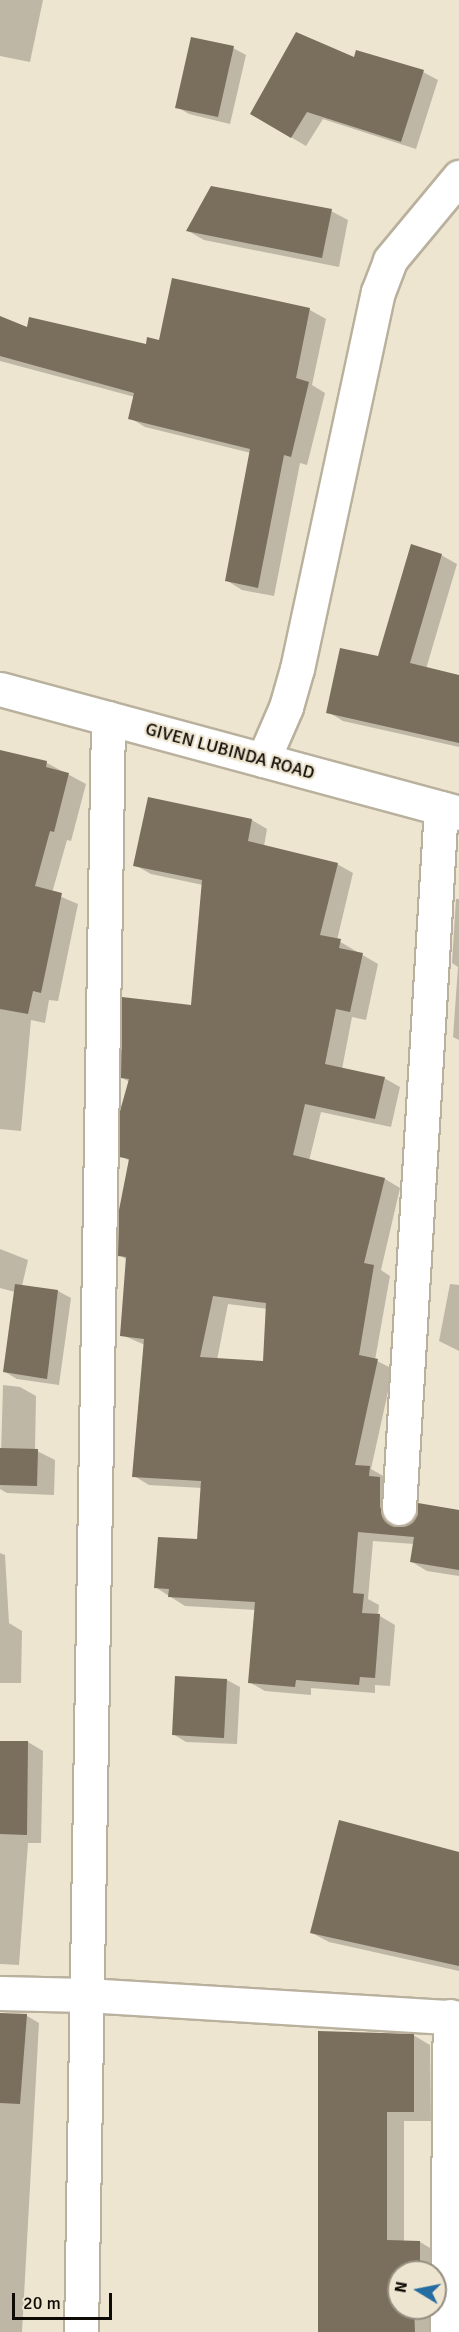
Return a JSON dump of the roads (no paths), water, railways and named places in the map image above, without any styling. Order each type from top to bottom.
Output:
[{"type":"street","points":[[264,760],[286,707],[297,669],[378,292],[390,260],[459,177]]},
{"type":"street","name":"GIVEN LUBINDA ROAD","points":[[0,689],[450,811]]},
{"type":"street","points":[[81,2332],[108,718]]},
{"type":"street","points":[[399,1508],[450,811]]},
{"type":"street","points":[[0,1993],[86,1995],[455,2017],[447,2332]]}]
